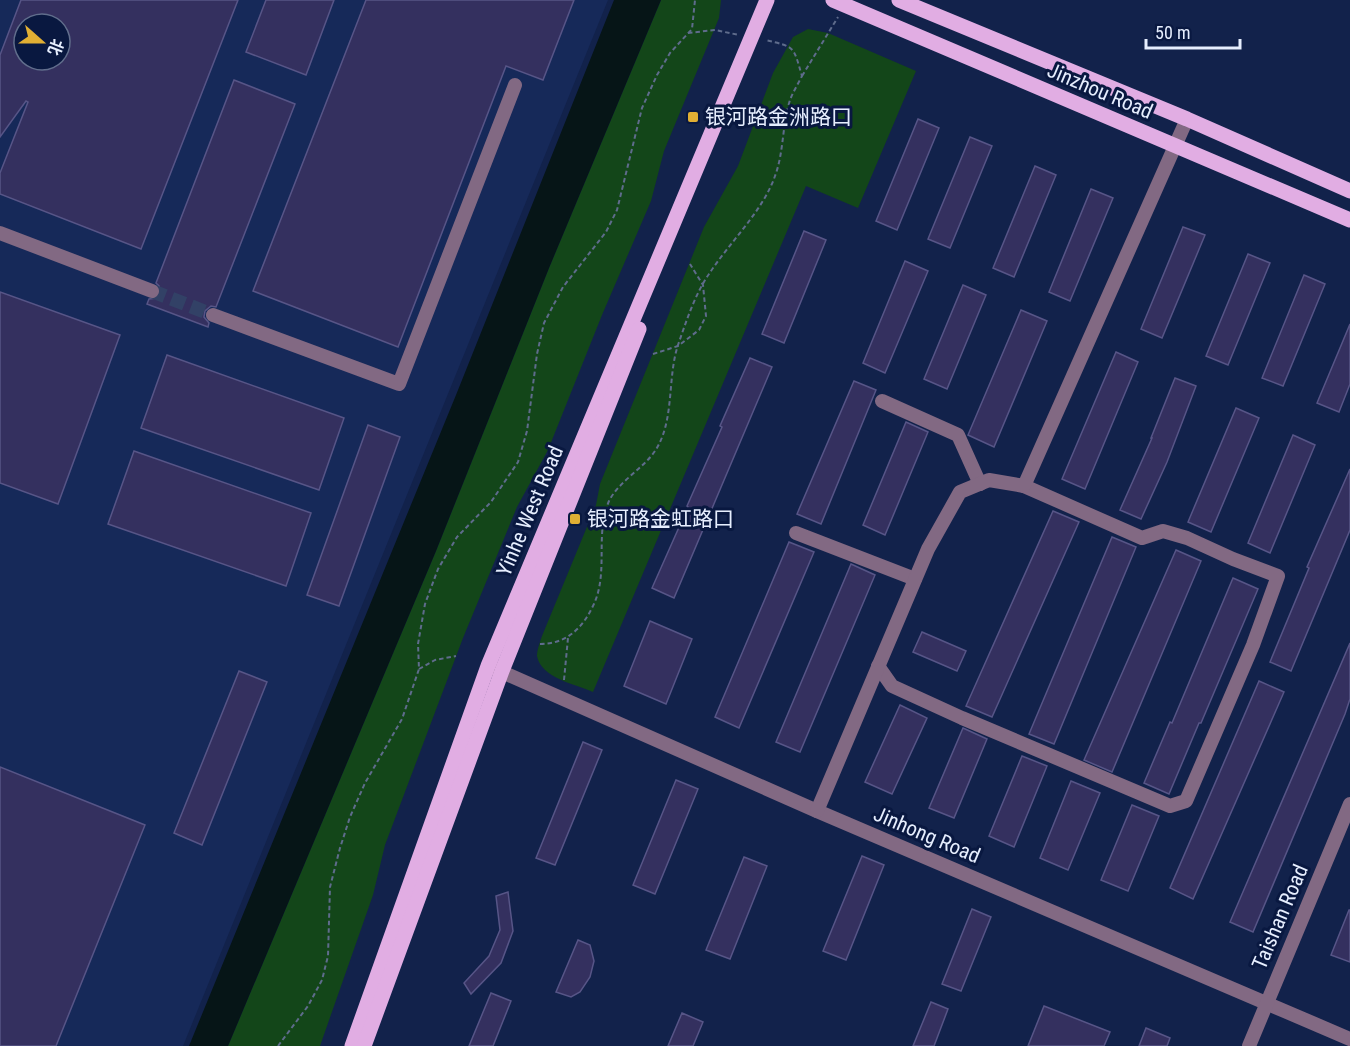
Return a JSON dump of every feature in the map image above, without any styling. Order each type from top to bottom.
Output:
[{"type":"main road","name":"Yinhe West Road","points":[[352,1046],[495,669],[767,0]]},
{"type":"main road","name":"Yinhe West Road","points":[[364,1046],[495,669],[778,0]]},
{"type":"main road","name":"Jinzhou Road","points":[[833,0],[1350,220]]},
{"type":"main road","name":"Jinzhou Road","points":[[899,0],[1187,119],[1350,191]]},
{"type":"street","points":[[213,315],[399,384],[515,85]]},
{"type":"street","points":[[1024,486],[1187,119]]},
{"type":"street","points":[[0,233],[152,291]]},
{"type":"street","points":[[882,401],[958,435],[980,484]]},
{"type":"street","points":[[817,811],[927,549],[960,492],[989,480],[1024,486],[1142,538],[1163,531],[1187,538],[1278,576],[1253,645],[1186,801],[1170,806],[892,686],[878,666]]},
{"type":"street","points":[[796,532],[915,579]]},
{"type":"street","name":"Jinhong Road","points":[[495,669],[817,811],[1350,1039]]},
{"type":"street","name":"Taishan Road","points":[[1249,1046],[1350,804]]},
{"type":"path","points":[[278,1046],[308,1006],[322,980],[328,957],[330,887],[340,848],[365,783],[402,719],[419,669],[418,644],[425,604],[438,569],[457,537],[491,502],[518,462],[527,431],[537,354],[544,323],[563,287],[606,232],[617,210],[642,108],[670,53],[692,29],[695,0]]},
{"type":"path","points":[[540,644],[551,644],[568,638],[592,609],[602,576],[602,525],[610,500],[655,451],[666,419],[678,346],[703,285],[728,246],[750,219],[776,176],[790,100],[839,16]]},
{"type":"path","points":[[687,33],[715,30],[746,36]]},
{"type":"path","points":[[757,39],[789,45],[794,50],[802,76]]},
{"type":"path","points":[[653,354],[678,346],[699,330],[706,316],[703,285],[690,264]]},
{"type":"path","points":[[564,680],[568,638]]},
{"type":"path","points":[[419,669],[435,660],[456,656]]},
{"type":"shaded area","points":[[0,0],[608,0],[183,1046],[0,1046]]},
{"type":"shaded area","points":[[614,0],[661,0],[549,268],[436,551],[228,1046],[189,1046],[456,395]]},
{"type":"green space","points":[[661,0],[721,0],[719,18],[664,151],[651,201],[548,450],[517,507],[463,638],[385,845],[373,895],[320,1046],[228,1046],[436,551],[549,268]]},
{"type":"green space","points":[[808,29],[828,33],[916,71],[858,208],[806,186],[593,692],[560,679],[545,670],[537,656],[542,636],[596,505],[600,484],[704,227],[738,166],[773,73],[793,37]]},
{"type":"building","points":[[21,0],[238,0],[141,249],[0,194],[0,173],[28,102],[26,101],[0,137],[0,55],[12,24],[12,72],[72,72],[72,12],[16,12]]},
{"type":"building","points":[[266,0],[334,0],[306,75],[246,52]]},
{"type":"building","points":[[366,0],[574,0],[543,80],[506,66],[398,347],[253,291]]},
{"type":"building","points":[[234,80],[295,104],[216,307],[211,306],[205,311],[204,317],[209,323],[208,327],[147,304],[149,299],[157,298],[161,294],[156,283]]},
{"type":"building","points":[[918,119],[939,128],[897,230],[876,221]]},
{"type":"building","points":[[970,137],[992,146],[950,248],[928,239]]},
{"type":"building","points":[[1035,166],[1056,175],[1014,277],[993,268]]},
{"type":"building","points":[[1091,189],[1113,198],[1070,301],[1049,292]]},
{"type":"building","points":[[1183,227],[1205,235],[1162,338],[1141,329]]},
{"type":"building","points":[[804,231],[826,240],[784,343],[762,334]]},
{"type":"building","points":[[1248,254],[1270,263],[1228,365],[1206,356]]},
{"type":"building","points":[[905,261],[928,271],[885,373],[863,363]]},
{"type":"building","points":[[1304,275],[1325,284],[1283,386],[1262,378]]},
{"type":"building","points":[[963,285],[986,295],[947,389],[924,379]]},
{"type":"building","points":[[0,292],[120,335],[58,504],[0,483]]},
{"type":"building","points":[[1021,310],[1047,321],[994,447],[968,435]]},
{"type":"building","points":[[1350,324],[1350,384],[1339,412],[1317,403]]},
{"type":"building","points":[[1116,352],[1138,362],[1085,489],[1062,479]]},
{"type":"building","points":[[167,355],[344,418],[319,490],[141,428]]},
{"type":"building","points":[[750,358],[772,367],[674,598],[652,588]]},
{"type":"building","points":[[1175,378],[1196,386],[1167,462],[1141,519],[1120,510],[1152,438]]},
{"type":"building","points":[[854,381],[876,390],[821,524],[797,514]]},
{"type":"building","points":[[1236,408],[1259,418],[1211,532],[1188,522]]},
{"type":"building","points":[[906,422],[928,432],[885,535],[863,525]]},
{"type":"building","points":[[368,425],[400,437],[339,606],[307,595]]},
{"type":"building","points":[[1293,435],[1315,445],[1270,553],[1248,543]]},
{"type":"building","points":[[134,451],[311,513],[286,586],[108,524]]},
{"type":"building","points":[[1350,469],[1350,530],[1291,671],[1270,662],[1309,568],[1307,567]]},
{"type":"building","points":[[1053,511],[1079,522],[992,717],[966,706]]},
{"type":"building","points":[[1112,537],[1136,547],[1054,744],[1029,734]]},
{"type":"building","points":[[789,542],[814,552],[739,728],[715,717]]},
{"type":"building","points":[[1176,550],[1201,561],[1112,772],[1084,760]]},
{"type":"building","points":[[851,564],[875,575],[800,752],[776,742]]},
{"type":"building","points":[[1233,578],[1258,589],[1169,794],[1144,783]]},
{"type":"building","points":[[650,621],[692,639],[666,704],[624,686]]},
{"type":"building","points":[[922,632],[966,651],[957,671],[913,652]]},
{"type":"building","points":[[1350,643],[1350,699],[1345,714],[1253,932],[1230,922]]},
{"type":"building","points":[[239,671],[267,682],[202,845],[174,833]]},
{"type":"building","points":[[1259,681],[1284,692],[1193,899],[1170,888]]},
{"type":"building","points":[[900,705],[927,718],[892,794],[865,782]]},
{"type":"building","points":[[963,728],[987,739],[954,818],[929,808]]},
{"type":"building","points":[[583,742],[602,750],[555,865],[536,858]]},
{"type":"building","points":[[1022,756],[1047,766],[1014,847],[989,836]]},
{"type":"building","points":[[0,767],[145,825],[56,1046],[0,1046]]},
{"type":"building","points":[[676,780],[698,789],[655,894],[633,885]]},
{"type":"building","points":[[1071,781],[1100,793],[1068,870],[1040,858]]},
{"type":"building","points":[[1132,805],[1159,816],[1128,891],[1101,880]]},
{"type":"building","points":[[862,856],[884,865],[846,960],[823,951]]},
{"type":"building","points":[[744,857],[767,866],[730,959],[706,950]]},
{"type":"building","points":[[508,892],[513,931],[501,963],[471,994],[464,983],[489,956],[500,930],[496,896]]},
{"type":"building","points":[[972,909],[991,917],[961,991],[942,984]]},
{"type":"building","points":[[1350,910],[1350,962],[1331,955]]},
{"type":"building","points":[[578,940],[590,945],[594,961],[590,977],[580,992],[571,997],[556,992]]},
{"type":"building","points":[[491,993],[511,1001],[493,1046],[469,1046]]},
{"type":"building","points":[[931,1002],[948,1009],[934,1046],[913,1046]]},
{"type":"building","points":[[1044,1006],[1110,1032],[1104,1046],[1028,1046]]},
{"type":"building","points":[[682,1013],[703,1022],[693,1046],[668,1046]]},
{"type":"building","points":[[1146,1028],[1170,1038],[1167,1046],[1139,1046]]},
{"type":"tunnel","points":[[152,291],[213,315]]},
{"type":"place","name":"银河路金洲路口","points":[[693,117]]},
{"type":"place","name":"银河路金虹路口","points":[[575,519]]}]
